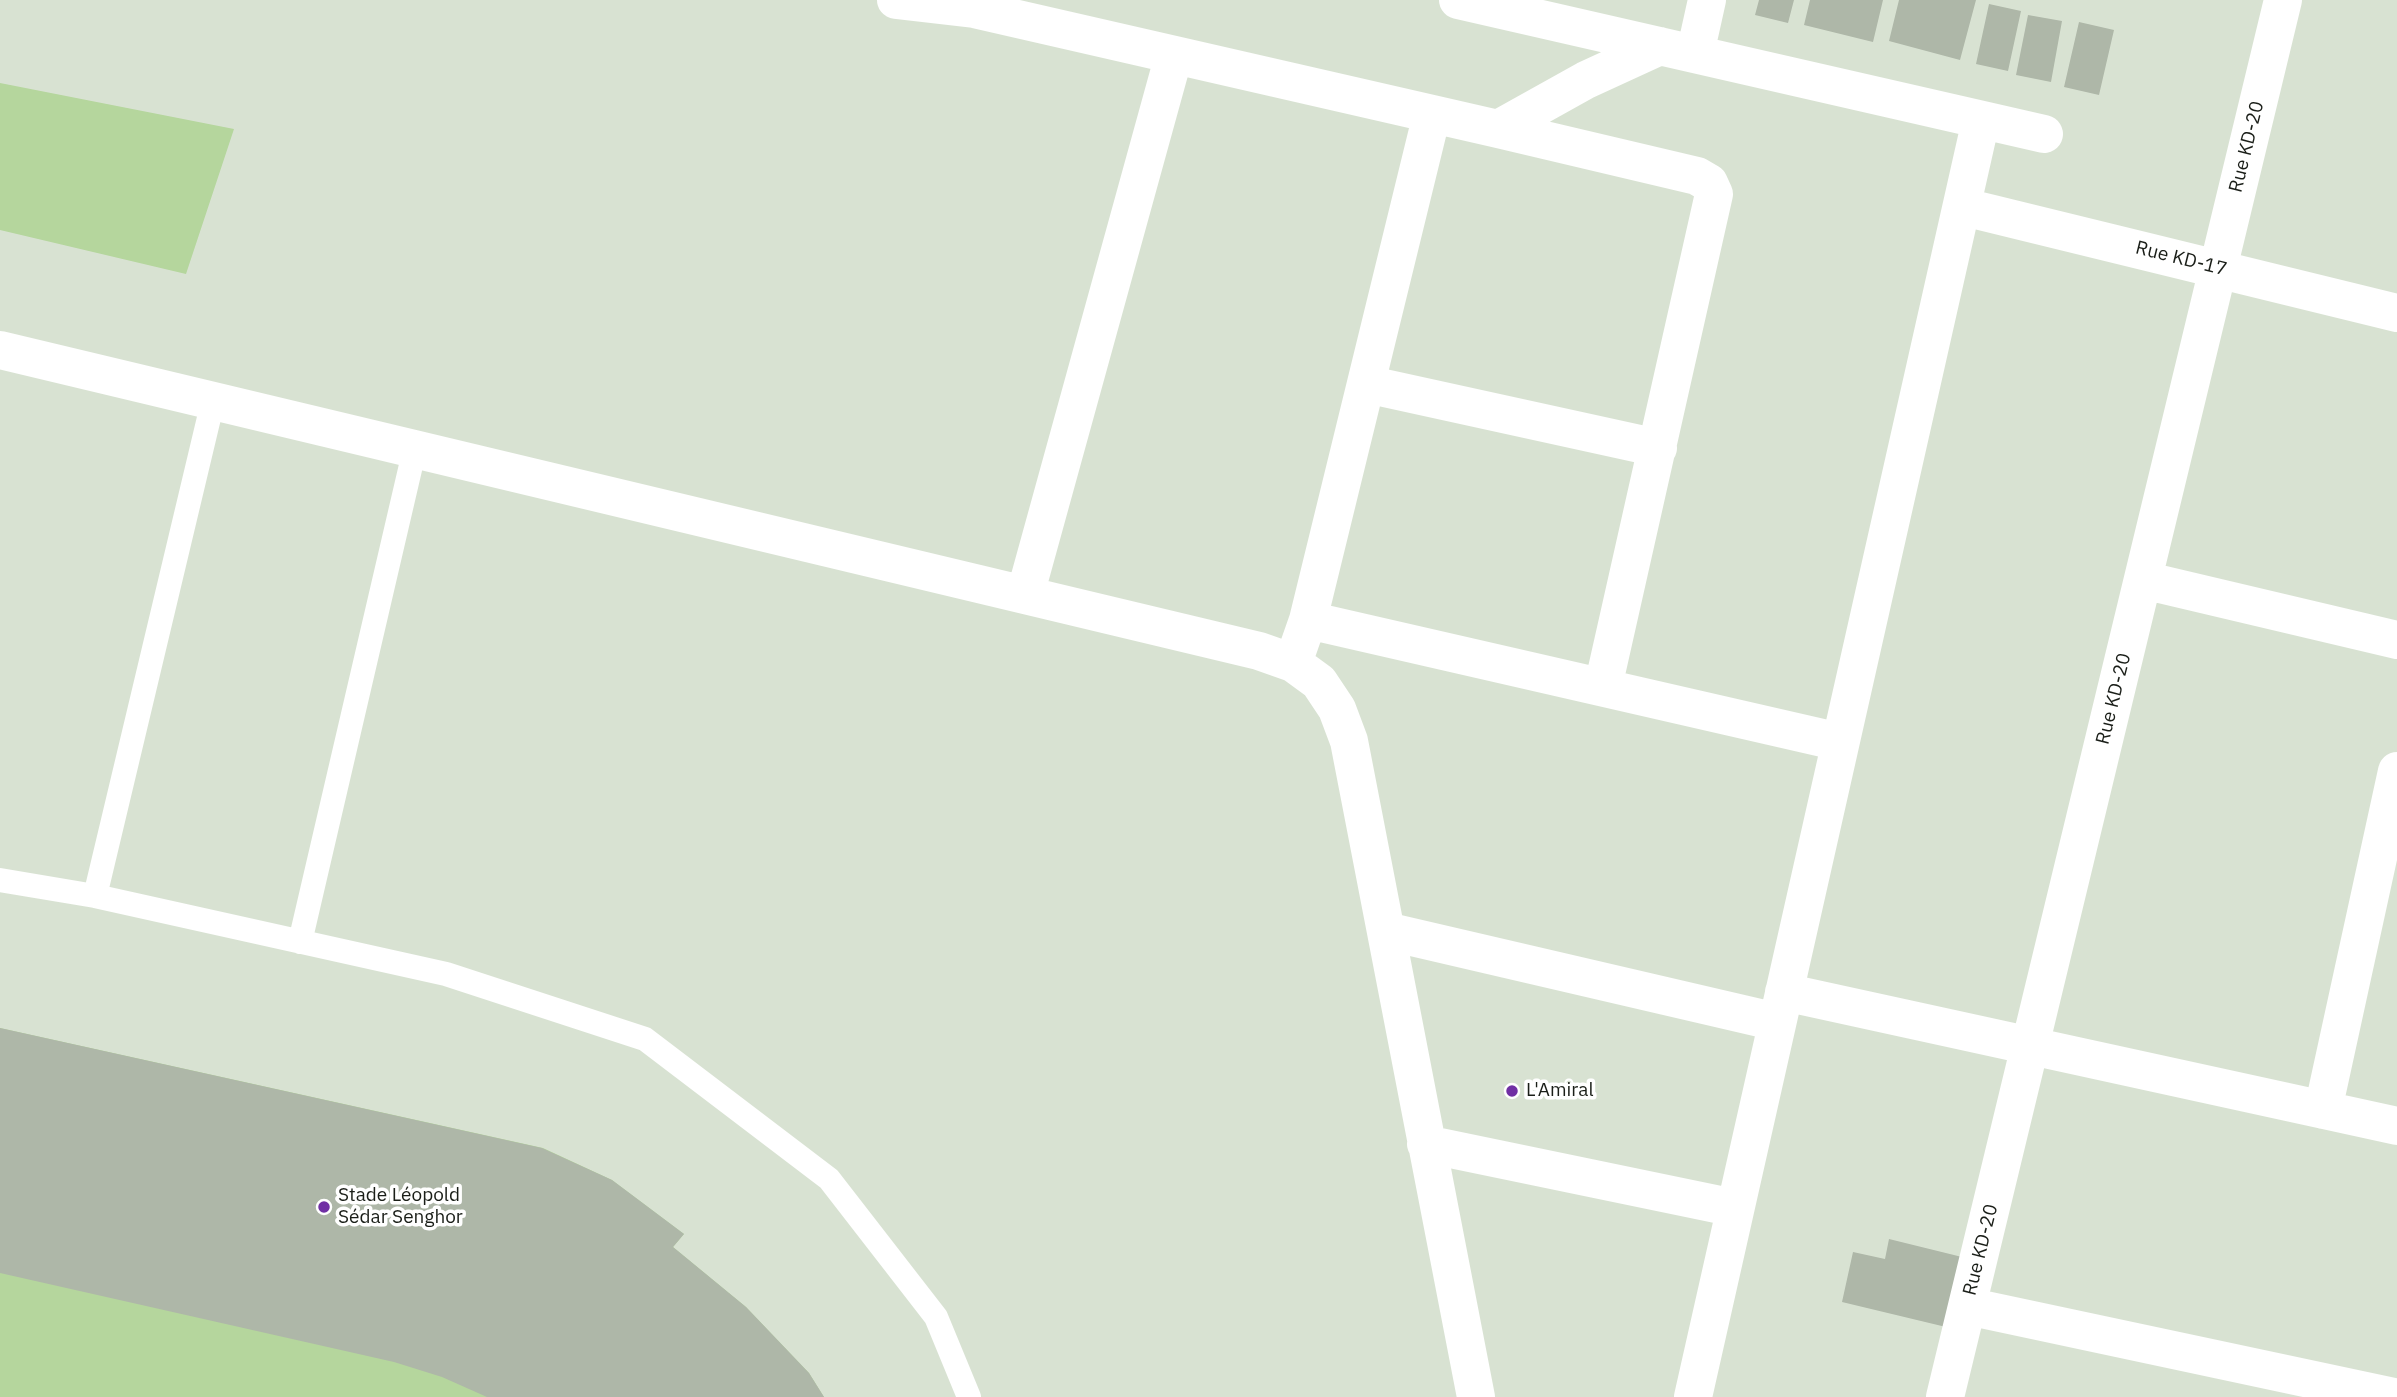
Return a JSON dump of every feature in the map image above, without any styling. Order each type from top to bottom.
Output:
[{"type":"street","points":[[896,0],[974,9],[1697,176],[1709,183],[1714,194],[1603,687]]},
{"type":"street","points":[[1458,0],[2043,134]]},
{"type":"street","points":[[1498,129],[1586,80],[1678,50],[1707,0]]},
{"type":"street","name":"Rue KD-20","points":[[1945,1397],[2283,0]]},
{"type":"street","points":[[1025,595],[1174,55]]},
{"type":"street","points":[[1293,663],[1308,620],[1432,114]]},
{"type":"street","points":[[1693,1397],[1840,742],[1964,207],[1981,120]]},
{"type":"street","name":"Rue KD-17","points":[[1964,207],[2397,313]]},
{"type":"street","points":[[0,350],[1259,651],[1293,663],[1319,682],[1337,709],[1349,741],[1476,1397]]},
{"type":"street","points":[[1366,384],[1658,448]]},
{"type":"street","points":[[2143,580],[2397,640]]},
{"type":"street","points":[[1308,620],[1840,742]]},
{"type":"street","points":[[2323,1110],[2397,771]]},
{"type":"street","points":[[1386,931],[1781,1007],[2030,1046],[2397,1126]]},
{"type":"street","points":[[1426,1144],[1735,1208]]},
{"type":"street","points":[[1967,1306],[2381,1396]]},
{"type":"lane","points":[[95,896],[213,401]]},
{"type":"lane","points":[[300,942],[415,448]]},
{"type":"lane","points":[[0,880],[95,896],[446,974],[645,1039],[829,1179],[936,1317],[969,1397]]},
{"type":"green space","points":[[0,83],[234,129],[186,274],[0,230]]},
{"type":"green space","name":"Stade Léopold Sédar Senghor","points":[[0,1028],[543,1148],[612,1180],[684,1234],[673,1247],[746,1307],[809,1373],[824,1397],[0,1397]]},
{"type":"building","points":[[1759,0],[1794,0],[1788,23],[1755,15]]},
{"type":"building","points":[[1810,0],[1883,0],[1873,42],[1804,25]]},
{"type":"building","points":[[1899,0],[1976,0],[1960,60],[1889,41]]},
{"type":"building","points":[[1989,4],[2021,11],[2008,71],[1976,64]]},
{"type":"building","points":[[2028,15],[2062,21],[2051,82],[2016,75]]},
{"type":"building","points":[[2079,22],[2114,30],[2099,95],[2064,87]]},
{"type":"building","name":"Stade Léopold Sédar Senghor","points":[[0,1028],[542,1148],[612,1180],[684,1234],[673,1247],[746,1307],[809,1373],[824,1397],[487,1397],[442,1377],[394,1362],[0,1273]]},
{"type":"building","points":[[1889,1239],[1962,1257],[1946,1327],[1842,1302],[1853,1252],[1885,1259]]},
{"type":"place","name":"L'Amiral","points":[[1512,1091]]},
{"type":"place","name":"Stade Léopold Sédar Senghor","points":[[324,1207]]}]
